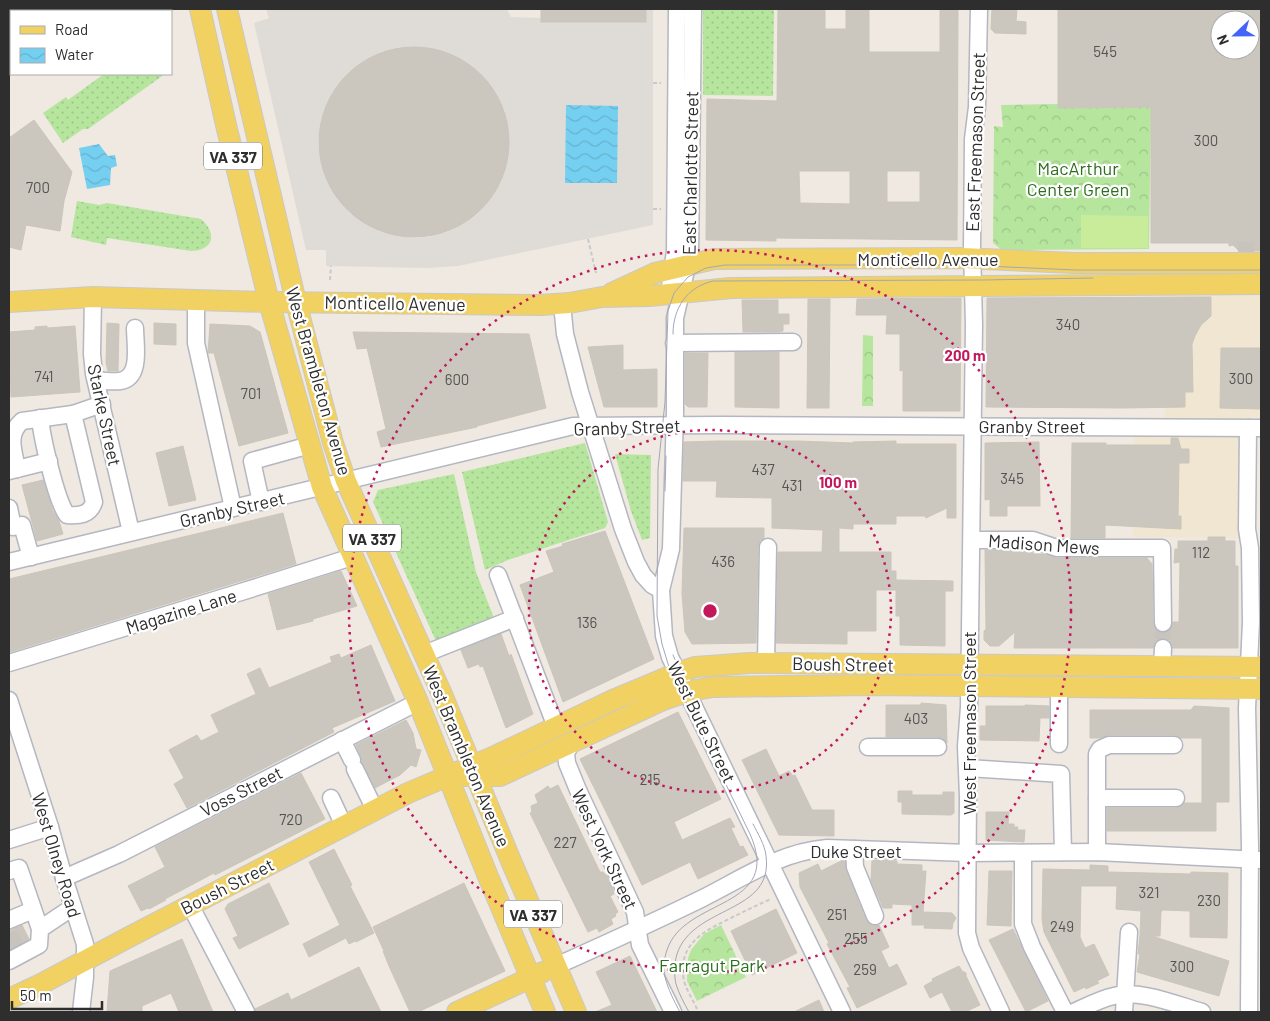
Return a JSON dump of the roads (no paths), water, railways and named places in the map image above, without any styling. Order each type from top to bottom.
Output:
[{"type":"main road","name":"West Brambleton Avenue","points":[[200,9],[269,302],[322,487],[418,702],[545,1012]]},
{"type":"main road","name":"West Brambleton Avenue","points":[[227,9],[296,302],[346,481],[424,654],[576,1012]]},
{"type":"main road","name":"Monticello Avenue","points":[[602,297],[655,273],[714,259],[972,259],[1074,263],[1261,263]]},
{"type":"main road","name":"Monticello Avenue","points":[[9,302],[93,297],[269,302],[535,305],[562,304],[602,297],[742,288],[1261,284]]},
{"type":"main road","name":"Boush Street","points":[[9,999],[408,793],[448,776],[474,771],[556,727],[613,700],[695,667],[766,663],[970,664],[1163,657],[1255,667]]},
{"type":"main road","name":"Boush Street","points":[[474,771],[500,776],[648,707],[687,692],[722,686],[870,685],[1255,689]]},
{"type":"main road","name":"Duke Street","points":[[457,1012],[556,966]]},
{"type":"street","name":"East Charlotte Street","points":[[677,9],[681,267]]},
{"type":"street","name":"East Charlotte Street","points":[[674,426],[675,293],[681,267],[690,247],[693,9]]},
{"type":"street","name":"East Freemason Street","points":[[973,426],[973,139],[977,107],[978,9]]},
{"type":"street","points":[[1222,264],[1238,250]]},
{"type":"street","name":"Starke Street","points":[[93,297],[92,354],[96,380],[131,532]]},
{"type":"street","points":[[196,300],[196,344],[233,508]]},
{"type":"street","points":[[562,304],[567,340],[585,408],[615,504],[633,555],[643,575],[652,585],[661,590]]},
{"type":"street","points":[[96,380],[120,381],[128,379],[132,375],[136,365],[135,328]]},
{"type":"street","points":[[674,342],[793,342]]},
{"type":"street","points":[[49,461],[13,470],[11,439],[22,421],[73,414],[102,404]]},
{"type":"street","points":[[40,418],[62,508],[67,515],[75,515],[86,513],[92,509],[94,502],[73,414]]},
{"type":"street","name":"Granby Street","points":[[9,562],[573,426],[1255,428]]},
{"type":"street","name":"West Bute Street","points":[[674,426],[671,549],[661,590],[664,636],[668,651],[842,1012]]},
{"type":"street","name":"West Freemason Street","points":[[973,426],[970,687],[966,746],[968,768],[967,933],[971,948],[1001,1012]]},
{"type":"street","points":[[1249,1012],[1255,860],[1255,667],[1251,622],[1250,548],[1247,529],[1255,428]]},
{"type":"street","points":[[261,502],[252,461],[310,445]]},
{"type":"street","points":[[9,508],[13,527],[22,525],[31,557]]},
{"type":"street","name":"Madison Mews","points":[[972,540],[1032,540],[1057,548],[1162,548],[1162,623]]},
{"type":"street","points":[[766,663],[768,547]]},
{"type":"street","name":"Magazine Lane","points":[[9,663],[352,557]]},
{"type":"street","points":[[498,575],[556,727]]},
{"type":"street","points":[[424,654],[515,618]]},
{"type":"street","points":[[1059,687],[1059,744]]},
{"type":"street","name":"West Olney Road","points":[[9,700],[50,828],[84,944],[85,960],[81,1012]]},
{"type":"street","name":"Voss Street","points":[[64,878],[118,854],[418,702]]},
{"type":"street","points":[[342,740],[375,810]]},
{"type":"street","name":"West York Street","points":[[573,741],[566,756],[578,790],[636,912],[640,945],[673,1012]]},
{"type":"street","points":[[1097,852],[1097,754],[1103,746],[1174,745]]},
{"type":"street","points":[[868,748],[966,746]]},
{"type":"street","points":[[968,768],[1061,774],[1063,852]]},
{"type":"street","points":[[332,798],[344,826]]},
{"type":"street","points":[[1097,798],[1176,798]]},
{"type":"street","points":[[9,840],[50,828]]},
{"type":"street","name":"Duke Street","points":[[556,966],[700,899],[745,875],[795,853],[810,850],[827,848],[968,853],[1097,852],[1255,860]]},
{"type":"street","points":[[854,849],[855,867],[875,916]]},
{"type":"street","points":[[1023,853],[1023,924],[1032,948],[1065,1012]]},
{"type":"street","points":[[9,871],[19,868],[40,929],[38,945],[13,956]]},
{"type":"street","points":[[190,905],[246,1012]]},
{"type":"street","points":[[40,929],[73,907]]},
{"type":"street","points":[[9,920],[33,910]]},
{"type":"street","points":[[1124,1012],[1128,932]]},
{"type":"street","points":[[1074,1012],[1114,996],[1126,994],[1141,995],[1202,1012]]},
{"type":"water","points":[[566,105],[618,106],[617,183],[565,183]]},
{"type":"water","points":[[99,144],[108,156],[115,155],[117,166],[111,168],[110,185],[87,189],[79,148]]},
{"type":"tunnel","points":[[1238,250],[1261,250]]},
{"type":"tunnel","points":[[1163,623],[1163,648]]},
{"type":"tunnel","points":[[9,934],[16,947]]},
{"type":"tram line","points":[[680,1012],[671,995],[665,977],[664,964],[667,950],[677,933],[692,920],[728,901],[743,890],[754,877],[757,859],[750,834],[669,667],[662,644],[657,616],[658,469],[665,402],[668,311],[674,293],[688,277],[706,268],[725,265],[962,265],[1076,270],[1261,270]]},
{"type":"tram line","points":[[673,334],[676,316],[683,300],[696,288],[713,281],[1093,278]]},
{"type":"tram line","points":[[665,491],[666,456]]},
{"type":"tram line","points":[[673,655],[699,712]]},
{"type":"tram line","points":[[689,1012],[676,984],[675,962],[677,954],[686,938],[699,926],[746,900],[758,889],[765,875],[766,856],[763,844],[753,824]]},
{"type":"park label","name":"MacArthur Center Green","points":[[1078,178]]},
{"type":"park label","name":"Farragut Park","points":[[712,965]]}]
